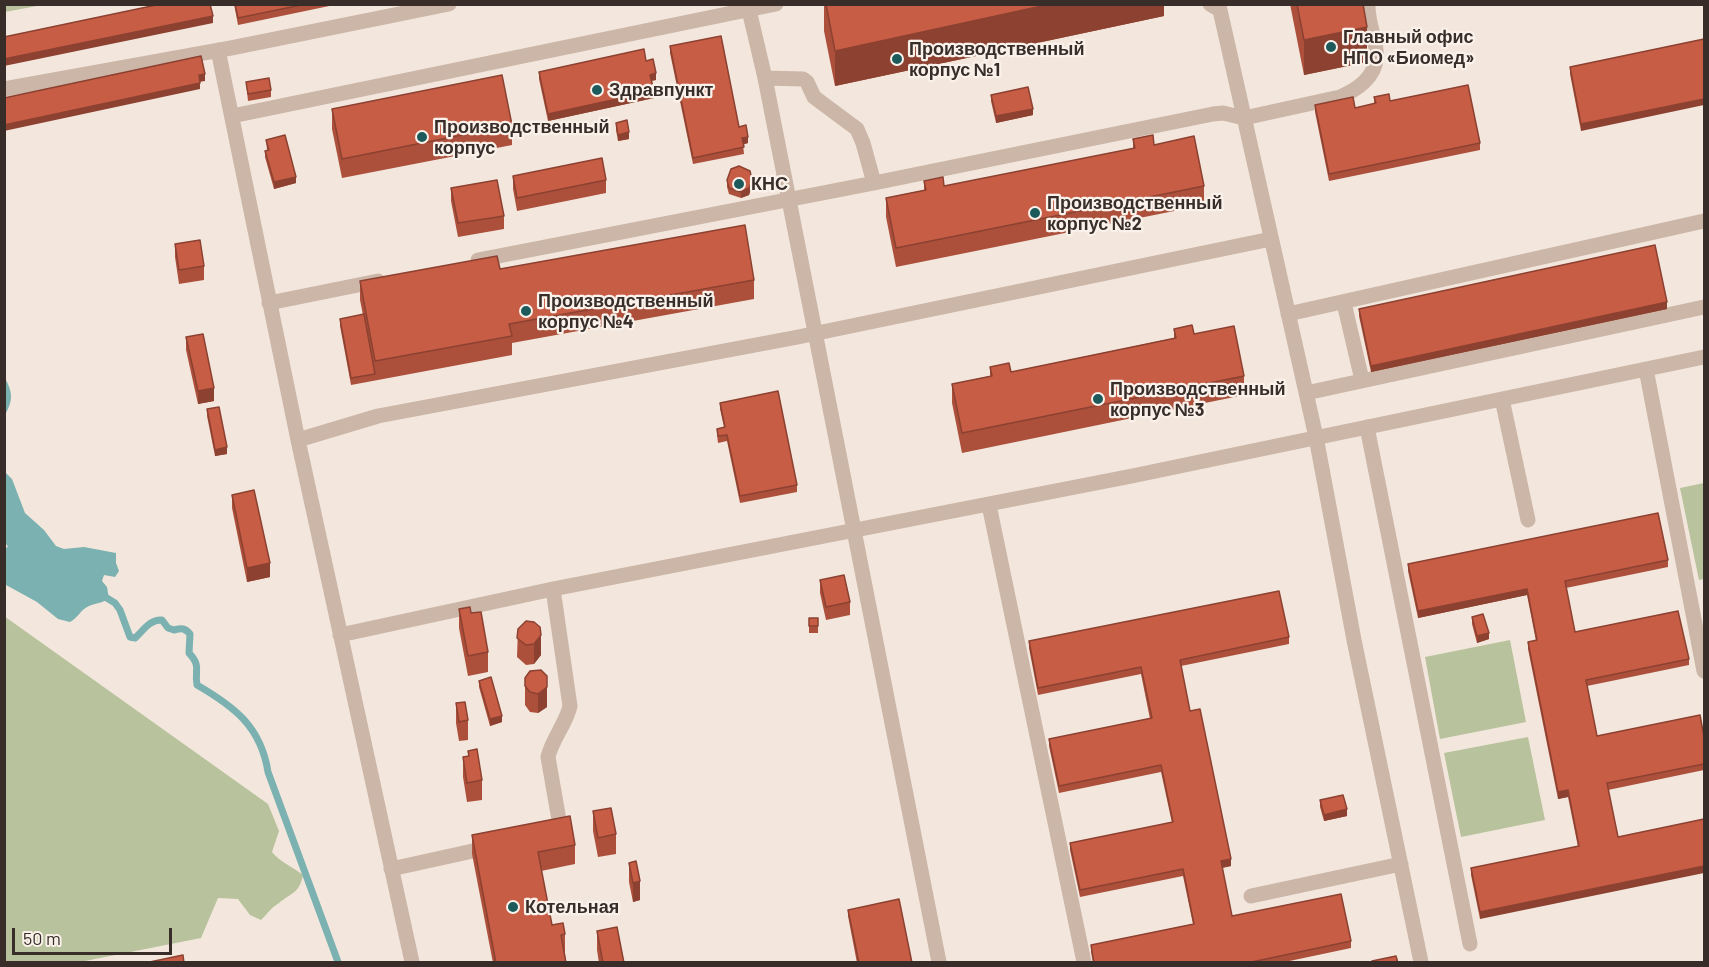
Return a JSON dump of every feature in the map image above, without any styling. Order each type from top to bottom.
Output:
[{"type":"lane","points":[[4,89],[218,50],[449,4]]},
{"type":"lane","points":[[232,116],[776,4]]},
{"type":"lane","points":[[1194,4],[1203,4]]},
{"type":"lane","points":[[1210,4],[1220,10],[1316,437],[1354,640],[1421,963]]},
{"type":"lane","points":[[468,262],[1213,114],[1230,114],[1244,118],[1340,97],[1349,94],[1362,84],[1377,64],[1368,4]]},
{"type":"lane","points":[[749,10],[765,78],[816,333],[939,963]]},
{"type":"lane","points":[[218,50],[298,440],[412,963]]},
{"type":"lane","points":[[765,78],[803,79],[807,82],[814,97],[857,129],[874,183]]},
{"type":"lane","points":[[1288,315],[1704,221]]},
{"type":"lane","points":[[298,440],[378,416],[816,333],[1271,239]]},
{"type":"lane","points":[[269,303],[398,277]]},
{"type":"lane","points":[[1344,303],[1362,380]]},
{"type":"lane","points":[[1305,393],[1704,307]]},
{"type":"lane","points":[[340,635],[553,589],[989,505],[1704,357]]},
{"type":"lane","points":[[1646,369],[1704,671]]},
{"type":"lane","points":[[1502,399],[1528,520]]},
{"type":"lane","points":[[1367,427],[1470,944]]},
{"type":"lane","points":[[989,505],[1084,963]]},
{"type":"lane","points":[[533,838],[544,836],[552,831],[559,820],[548,757],[549,750],[570,706],[553,589]]},
{"type":"lane","points":[[391,869],[500,845]]},
{"type":"lane","points":[[1251,896],[1401,864]]},
{"type":"green space","points":[[5,4],[42,4],[42,5],[5,12]]},
{"type":"green space","points":[[1704,483],[1704,579],[1699,580],[1680,488]]},
{"type":"green space","points":[[4,616],[268,804],[279,831],[272,852],[303,875],[297,889],[274,906],[261,920],[250,915],[238,899],[218,898],[201,938],[80,962],[5,962]]},
{"type":"green space","points":[[1510,640],[1526,722],[1440,739],[1425,657]]},
{"type":"green space","points":[[1528,737],[1545,820],[1461,837],[1444,753]]},
{"type":"water","points":[[5,378],[11,396],[5,415]]},
{"type":"water","points":[[5,472],[12,479],[25,513],[44,530],[56,546],[64,549],[84,547],[116,553],[119,571],[115,577],[104,575],[102,581],[107,587],[109,599],[86,607],[70,622],[58,619],[37,602],[6,585],[5,548],[8,547],[4,541]]},
{"type":"building","points":[[161,4],[210,4],[213,16],[4,59],[4,37]]},
{"type":"building","points":[[235,4],[306,4],[238,18]]},
{"type":"building","points":[[826,4],[1051,4],[835,51]]},
{"type":"building","points":[[1297,4],[1363,4],[1367,27],[1304,40]]},
{"type":"building","points":[[721,36],[739,127],[746,125],[748,137],[742,138],[744,147],[693,158],[670,46]]},
{"type":"building","points":[[1704,39],[1704,99],[1581,124],[1570,67]]},
{"type":"building","name":"Здравпункт","points":[[644,49],[646,61],[653,59],[656,73],[650,75],[654,91],[548,114],[539,72]]},
{"type":"building","points":[[201,56],[205,74],[199,75],[200,83],[4,125],[4,98]]},
{"type":"building","name":"Производственный корпус","points":[[502,75],[512,125],[342,159],[332,109]]},
{"type":"building","points":[[269,78],[271,90],[248,94],[246,82]]},
{"type":"building","points":[[1468,85],[1480,143],[1329,174],[1315,105],[1353,97],[1355,108],[1376,103],[1374,97],[1389,94],[1390,101]]},
{"type":"building","points":[[1028,87],[1033,109],[996,116],[991,95]]},
{"type":"building","points":[[627,120],[629,132],[618,135],[616,123]]},
{"type":"building","points":[[285,135],[296,177],[274,182],[265,151],[269,150],[266,140]]},
{"type":"building","name":"Производственный корпус №2","points":[[1153,135],[1154,145],[1194,136],[1204,186],[896,248],[886,198],[926,190],[924,181],[943,177],[944,186],[1135,148],[1133,139]]},
{"type":"building","points":[[602,158],[606,180],[517,198],[513,176]]},
{"type":"building","name":"КНС","points":[[739,166],[750,171],[752,180],[749,188],[741,192],[729,188],[727,180],[731,169]]},
{"type":"building","points":[[497,180],[504,216],[458,223],[451,188]]},
{"type":"building","name":"Производственный корпус №4","points":[[745,225],[754,280],[509,324],[512,336],[375,361],[360,281],[497,256],[500,269]]},
{"type":"building","points":[[200,240],[204,266],[179,270],[175,244]]},
{"type":"building","points":[[1655,245],[1667,302],[1371,366],[1359,309]]},
{"type":"building","points":[[364,314],[375,374],[351,378],[340,319]]},
{"type":"building","name":"Производственный корпус №3","points":[[1192,325],[1194,334],[1234,326],[1244,376],[962,433],[952,384],[992,376],[990,367],[1009,363],[1011,372],[1176,338],[1174,329]]},
{"type":"building","points":[[203,334],[214,388],[198,391],[186,337]]},
{"type":"building","points":[[778,391],[797,485],[740,496],[727,435],[718,436],[717,429],[725,427],[720,403]]},
{"type":"building","points":[[219,407],[227,447],[215,450],[207,409]]},
{"type":"building","points":[[254,490],[270,563],[247,568],[232,495]]},
{"type":"building","points":[[1658,513],[1668,560],[1565,581],[1575,632],[1678,611],[1689,659],[1586,680],[1597,736],[1700,715],[1704,737],[1704,764],[1607,783],[1618,837],[1704,819],[1704,866],[1480,912],[1471,868],[1579,846],[1568,790],[1558,792],[1528,642],[1537,640],[1527,589],[1418,611],[1408,564]]},
{"type":"building","points":[[844,575],[850,602],[826,607],[820,580]]},
{"type":"building","points":[[1279,591],[1289,637],[1180,660],[1190,711],[1200,709],[1231,859],[1221,861],[1232,916],[1341,894],[1351,941],[1247,963],[1094,963],[1091,945],[1194,924],[1183,869],[1080,890],[1070,843],[1173,822],[1161,765],[1059,786],[1049,739],[1152,718],[1141,667],[1038,688],[1029,641]]},
{"type":"building","points":[[470,607],[471,613],[481,612],[488,652],[468,656],[459,609]]},
{"type":"building","points":[[1483,614],[1489,633],[1477,636],[1472,617]]},
{"type":"building","points":[[809,618],[818,618],[818,626],[809,626]]},
{"type":"building","points":[[526,621],[534,622],[540,627],[541,635],[534,644],[526,645],[517,638],[518,629]]},
{"type":"building","points":[[541,670],[547,676],[547,687],[538,694],[530,692],[525,686],[525,678],[530,671]]},
{"type":"building","points":[[491,677],[502,716],[490,719],[479,681]]},
{"type":"building","points":[[465,702],[468,720],[459,722],[456,703]]},
{"type":"building","points":[[477,749],[482,780],[467,783],[463,757],[469,756],[468,751]]},
{"type":"building","points":[[1343,795],[1347,809],[1324,815],[1320,800]]},
{"type":"building","points":[[611,808],[616,834],[598,838],[593,811]]},
{"type":"building","name":"Котельная","points":[[570,816],[575,845],[538,852],[552,925],[563,923],[565,934],[561,935],[566,963],[496,963],[472,835]]},
{"type":"building","points":[[636,861],[640,881],[633,883],[629,863]]},
{"type":"building","points":[[899,899],[912,963],[859,963],[848,910]]},
{"type":"building","points":[[617,927],[624,963],[603,963],[597,931]]},
{"type":"building","points":[[183,955],[184,963],[145,963]]},
{"type":"building","points":[[1396,956],[1398,963],[1373,963],[1372,961]]},
{"type":"waterway","points":[[102,595],[115,603],[120,610],[130,637],[135,638],[150,623],[158,620],[162,620],[168,628],[183,629],[188,632],[190,634],[189,653],[196,665],[197,685],[234,710],[252,730],[264,756],[338,962]]},
{"type":"place","name":"Главный офис НПО «Биомед»","points":[[1331,47]]},
{"type":"place","name":"Производственный корпус №1","points":[[897,59]]},
{"type":"place","name":"Здравпункт","points":[[597,90]]},
{"type":"place","name":"Производственный корпус","points":[[422,137]]},
{"type":"place","name":"КНС","points":[[739,184]]},
{"type":"place","name":"Производственный корпус №2","points":[[1035,213]]},
{"type":"place","name":"Производственный корпус №4","points":[[526,311]]},
{"type":"place","name":"Производственный корпус №3","points":[[1098,399]]},
{"type":"place","name":"Котельная","points":[[513,907]]}]
